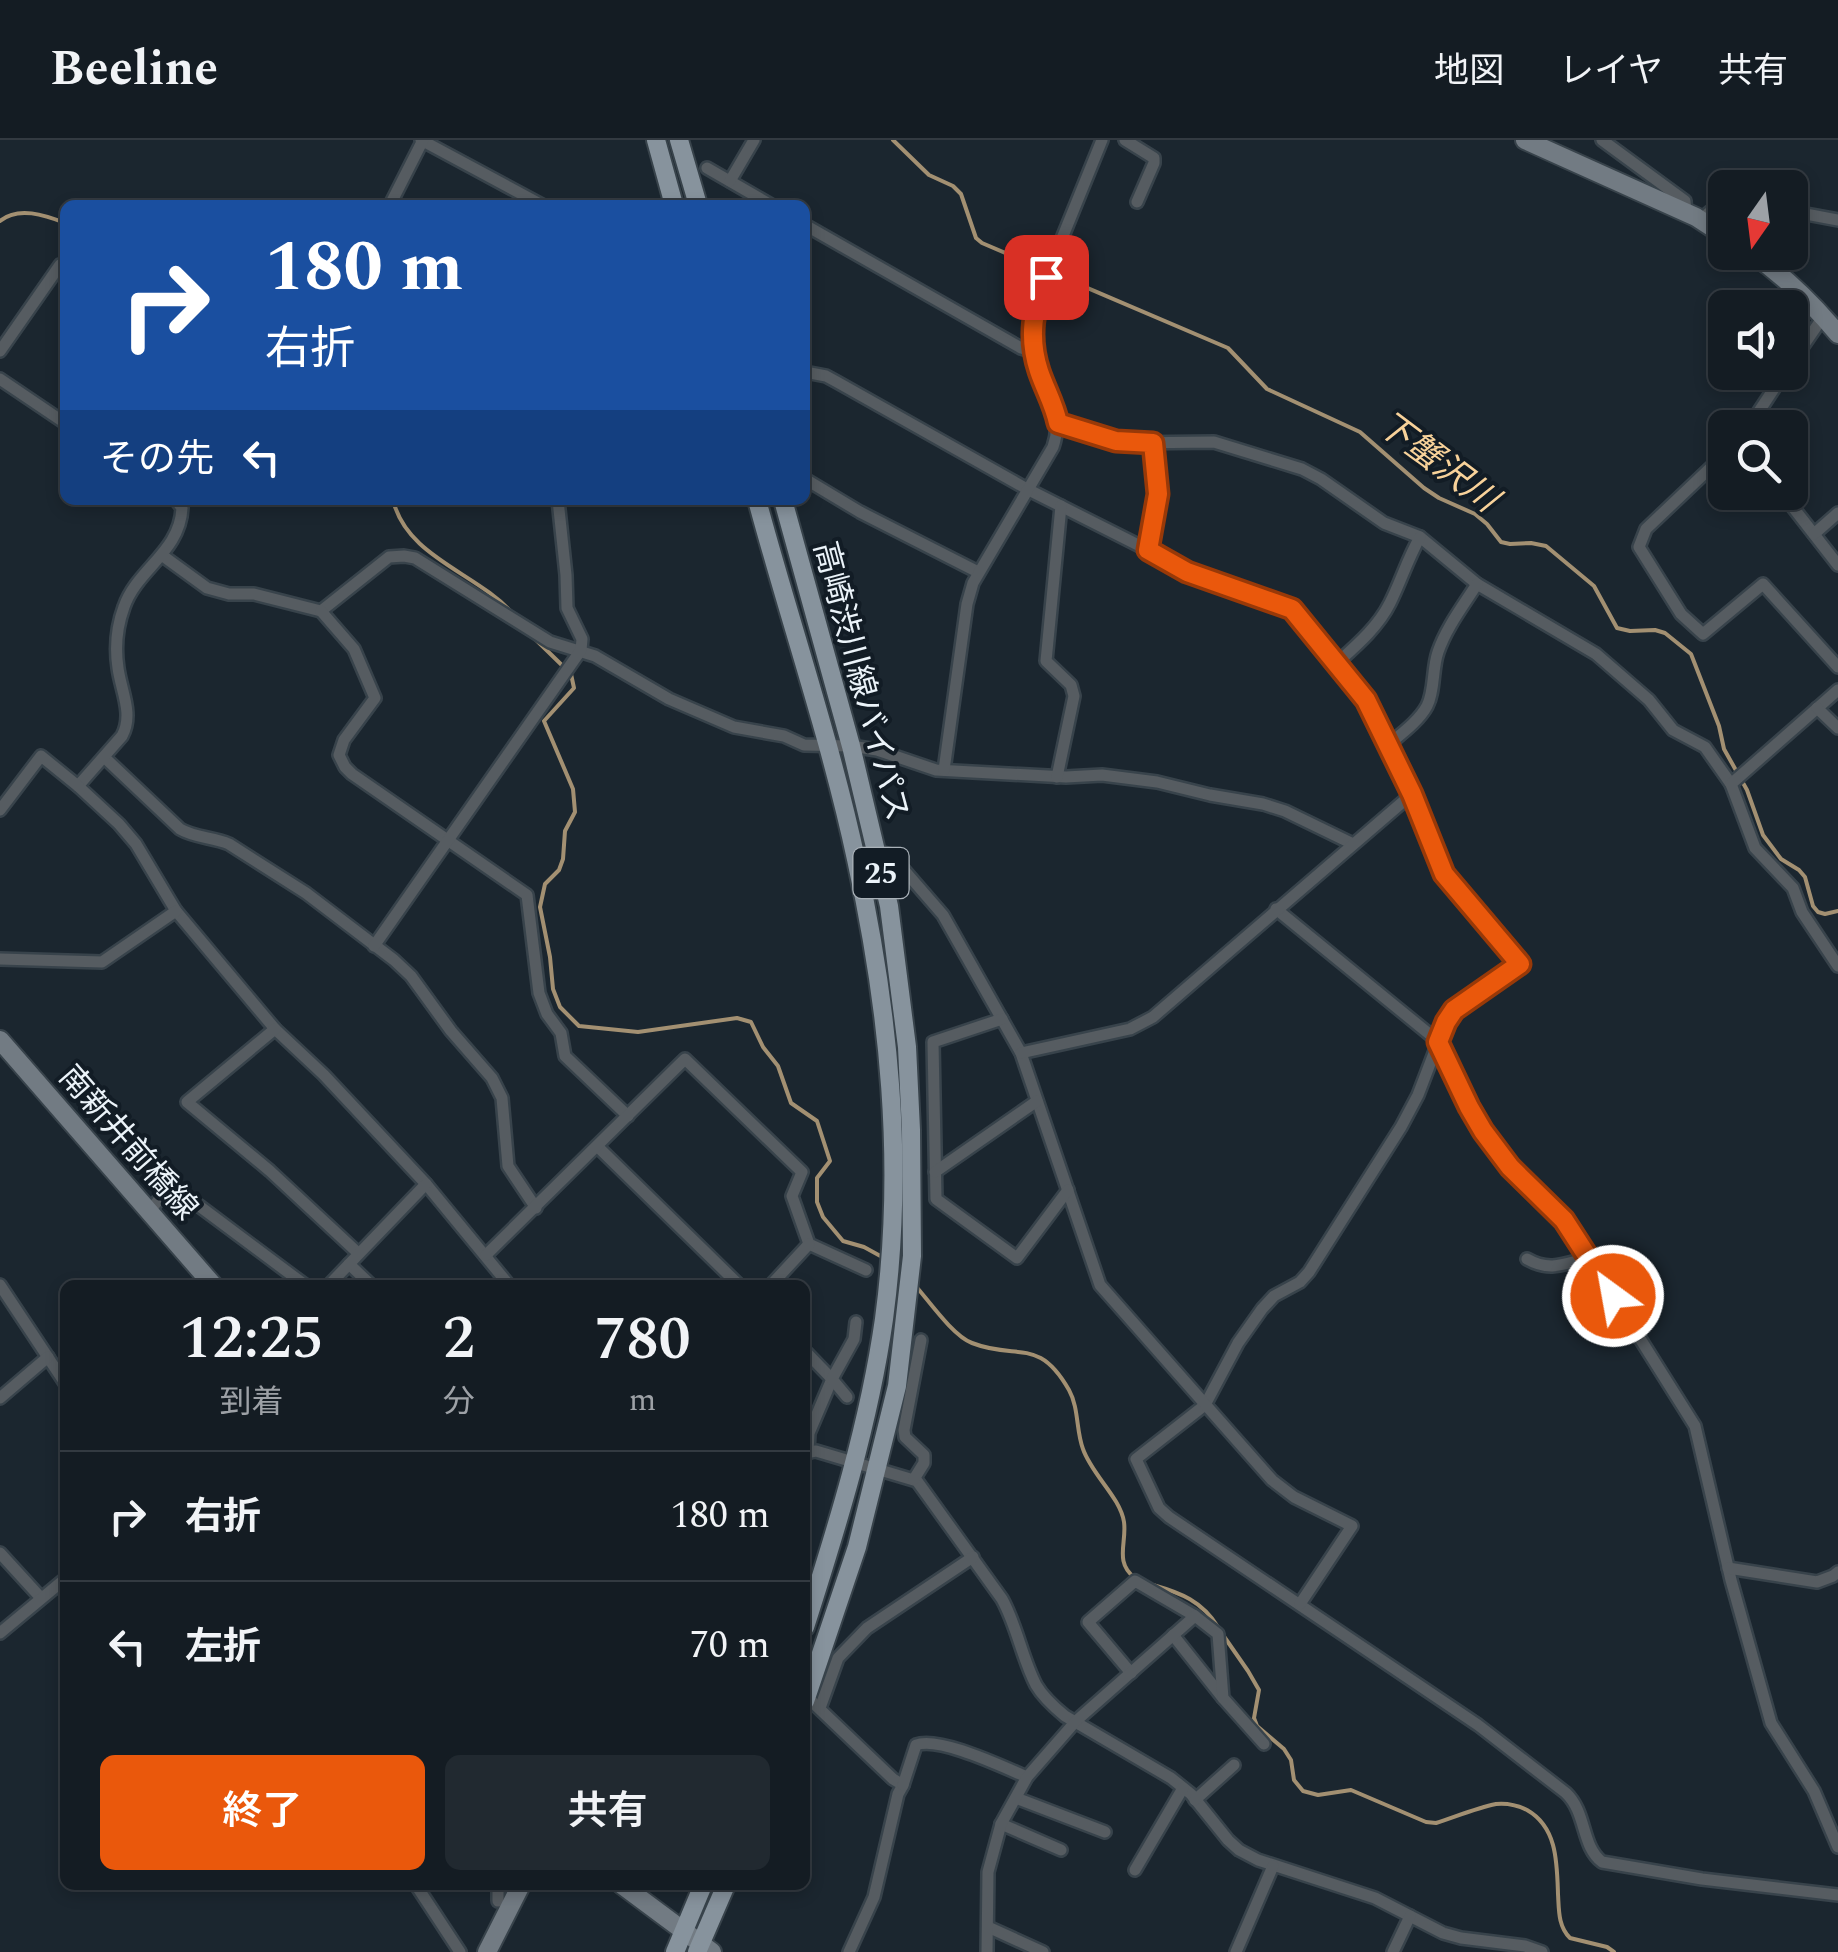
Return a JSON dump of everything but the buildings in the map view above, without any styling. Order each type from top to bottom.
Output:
[{"type":"main road","points":[[656,140],[673,200]]},
{"type":"main road","points":[[679,140],[697,200]]},
{"type":"main road","points":[[1525,140],[1708,226]]},
{"type":"main road","points":[[1775,270],[1838,334]]},
{"type":"main road","name":"高崎渋川線バイパス","points":[[758,505],[827,745],[858,872],[876,963],[894,1122],[891,1242],[884,1318],[854,1462],[810,1589]]},
{"type":"main road","name":"高崎渋川線バイパス","points":[[784,505],[851,746],[889,906],[908,1047],[911,1130],[912,1256],[897,1386],[857,1546],[811,1702]]},
{"type":"main road","name":"南新井前橋線","points":[[0,1040],[209,1280]]},
{"type":"main road","points":[[487,1952],[518,1890]]},
{"type":"main road","points":[[629,1890],[703,1949],[724,1890]]},
{"type":"main road","points":[[675,1952],[701,1890]]},
{"type":"street","points":[[392,200],[422,140],[533,200]]},
{"type":"street","points":[[730,181],[754,140]]},
{"type":"street","points":[[944,770],[967,604],[978,572],[1053,447],[1058,423],[1037,366],[1032,336],[1036,300],[1102,140]]},
{"type":"street","points":[[1125,140],[1154,158],[1137,202]]},
{"type":"street","points":[[1602,140],[1684,201],[1694,217],[1708,212]]},
{"type":"street","points":[[707,168],[762,200]]},
{"type":"street","points":[[1808,214],[1838,220]]},
{"type":"street","points":[[810,228],[1021,348],[1035,352]]},
{"type":"street","points":[[0,351],[60,265]]},
{"type":"street","points":[[1808,337],[1822,316]]},
{"type":"street","points":[[810,373],[838,382],[1027,489],[1187,572],[1292,609],[1366,700],[1412,794],[1444,874],[1520,964],[1454,1010],[1401,1127],[1309,1272],[1300,1282],[1274,1296],[1262,1310],[1238,1343],[1204,1406],[1136,1459],[1159,1508],[1478,1725],[1566,1793],[1580,1813],[1592,1853],[1602,1862],[1838,1895]]},
{"type":"street","points":[[0,379],[60,420]]},
{"type":"street","points":[[1058,423],[1116,441],[1214,442],[1302,469],[1384,523],[1420,537],[1477,584],[1596,654],[1648,700],[1673,730],[1705,747],[1731,784],[1754,848],[1793,888],[1802,912],[1838,966]]},
{"type":"street","points":[[1148,550],[1158,494],[1153,443]]},
{"type":"street","points":[[1708,470],[1646,529],[1639,547],[1681,614],[1703,634],[1763,584],[1838,667]]},
{"type":"street","points":[[810,482],[978,572]]},
{"type":"street","points":[[78,786],[127,726],[128,710],[116,645],[124,606],[142,577],[162,556],[181,518],[180,505]]},
{"type":"street","points":[[374,946],[581,650],[580,634],[567,608],[559,505]]},
{"type":"street","points":[[1058,777],[1074,696],[1071,685],[1046,660],[1061,506]]},
{"type":"street","points":[[1795,510],[1838,566]]},
{"type":"street","points":[[1814,534],[1838,513]]},
{"type":"street","points":[[1337,663],[1367,636],[1389,604],[1420,537]]},
{"type":"street","points":[[162,556],[207,588],[229,594],[254,594],[321,611],[354,649],[374,698],[344,740],[339,755],[345,767],[527,895],[540,993],[547,1014],[560,1033],[566,1056],[628,1116]]},
{"type":"street","points":[[321,611],[388,558],[415,558],[550,642],[595,656],[669,700],[734,727],[784,736],[804,745],[876,750],[936,770],[1130,778],[1262,804],[1353,844]]},
{"type":"street","points":[[1388,746],[1429,703],[1433,666],[1445,634],[1477,584]]},
{"type":"street","points":[[1731,784],[1838,690]]},
{"type":"street","points":[[1817,708],[1838,728]]},
{"type":"street","points":[[0,810],[41,756],[119,824],[136,844],[176,912],[275,1028],[426,1184],[505,1280]]},
{"type":"street","points":[[104,757],[180,830],[229,844],[306,893],[411,976],[450,1031],[492,1078],[502,1098],[508,1166],[536,1208]]},
{"type":"street","points":[[1021,1052],[1141,1025],[1412,794]]},
{"type":"street","points":[[876,851],[891,855],[943,915],[1021,1052],[1100,1285],[1272,1480],[1294,1497],[1352,1526],[1300,1604]]},
{"type":"street","points":[[1276,910],[1438,1042],[1483,1131],[1510,1167],[1564,1220],[1694,1426],[1770,1723],[1814,1792],[1838,1848]]},
{"type":"street","points":[[0,959],[102,962],[176,912]]},
{"type":"street","points":[[1002,1019],[933,1042],[936,1200],[1017,1258],[1068,1190]]},
{"type":"street","points":[[275,1028],[187,1102],[270,1171],[358,1253]]},
{"type":"street","points":[[486,1255],[684,1059],[802,1172],[792,1196],[809,1244],[866,1270]]},
{"type":"street","points":[[935,1172],[1037,1100]]},
{"type":"street","points":[[598,1147],[734,1280]]},
{"type":"street","points":[[334,1280],[426,1184]]},
{"type":"street","points":[[150,1212],[166,1190],[198,1205],[298,1280]]},
{"type":"street","points":[[776,1280],[809,1244]]},
{"type":"street","points":[[1527,1259],[1551,1268],[1584,1258],[1593,1264]]},
{"type":"street","points":[[349,1264],[366,1280]]},
{"type":"street","points":[[0,1285],[60,1375]]},
{"type":"street","points":[[810,1431],[854,1339],[856,1322]]},
{"type":"street","points":[[914,1479],[924,1463],[924,1455],[904,1430],[921,1340]]},
{"type":"street","points":[[810,1356],[847,1396]]},
{"type":"street","points":[[0,1398],[48,1357]]},
{"type":"street","points":[[810,1452],[914,1479],[924,1488],[1012,1616],[1037,1686],[1051,1704],[1183,1788],[1239,1850],[1273,1866],[1375,1898],[1442,1933],[1542,1952]]},
{"type":"street","points":[[0,1554],[41,1598]]},
{"type":"street","points":[[903,1785],[811,1702],[826,1697],[838,1658],[867,1628],[973,1558]]},
{"type":"street","points":[[1728,1568],[1816,1582],[1838,1572]]},
{"type":"street","points":[[1131,1672],[1088,1622],[1135,1582],[1154,1590],[1218,1634],[1223,1698]]},
{"type":"street","points":[[0,1633],[60,1583]]},
{"type":"street","points":[[987,1952],[988,1872],[1001,1824],[1028,1777],[1076,1722],[1195,1616]]},
{"type":"street","points":[[1173,1636],[1264,1744]]},
{"type":"street","points":[[849,1952],[874,1898],[898,1794],[916,1745],[925,1742],[979,1757],[1028,1777]]},
{"type":"street","points":[[1196,1800],[1234,1765]]},
{"type":"street","points":[[1135,1870],[1183,1788]]},
{"type":"street","points":[[1016,1798],[1105,1832]]},
{"type":"street","points":[[1001,1824],[1061,1850]]},
{"type":"street","points":[[1236,1952],[1273,1866]]},
{"type":"street","points":[[419,1890],[460,1952]]},
{"type":"street","points":[[498,1890],[498,1901]]},
{"type":"street","points":[[1393,1952],[1410,1916]]},
{"type":"street","points":[[988,1926],[1043,1952]]},
{"type":"waterway","name":"下蟹沢川","points":[[893,140],[929,175],[961,194],[976,238],[982,243],[1228,348],[1267,389],[1360,432],[1424,488],[1475,514],[1501,542],[1546,546],[1594,586],[1617,628],[1665,633],[1691,654],[1724,749],[1747,790],[1763,835],[1781,859],[1805,877],[1818,912],[1838,911]]},
{"type":"waterway","points":[[0,221],[23,213],[60,221]]},
{"type":"waterway","points":[[395,505],[413,537],[428,551],[513,614]]},
{"type":"waterway","points":[[532,636],[571,674],[574,688],[544,721],[573,789],[575,812],[565,831],[559,870],[545,884],[540,907],[553,989],[560,1007],[579,1026],[638,1032],[737,1018],[751,1022],[778,1066],[791,1103],[817,1121],[830,1161],[817,1178],[817,1202],[823,1217],[843,1241],[884,1258]]},
{"type":"waterway","points":[[914,1284],[965,1339],[988,1348],[1037,1356],[1058,1373],[1072,1397],[1087,1459],[1121,1513],[1123,1559],[1135,1578]]},
{"type":"waterway","points":[[1153,1585],[1190,1599],[1218,1627]]},
{"type":"waterway","points":[[1223,1635],[1259,1690],[1254,1718],[1257,1726],[1284,1749],[1291,1760],[1294,1780],[1303,1791],[1318,1795],[1351,1790],[1436,1823],[1496,1804],[1527,1810],[1550,1836],[1560,1917],[1566,1933],[1570,1938],[1614,1952]]},
{"type":"route","points":[[1046,277],[1036,300],[1032,336],[1037,366],[1058,423],[1100,438],[1153,443],[1158,494],[1148,550],[1173,566],[1225,588],[1292,609],[1366,700],[1412,794],[1444,874],[1520,964],[1454,1010],[1438,1042],[1483,1131],[1510,1167],[1564,1220],[1613,1296]]}]
